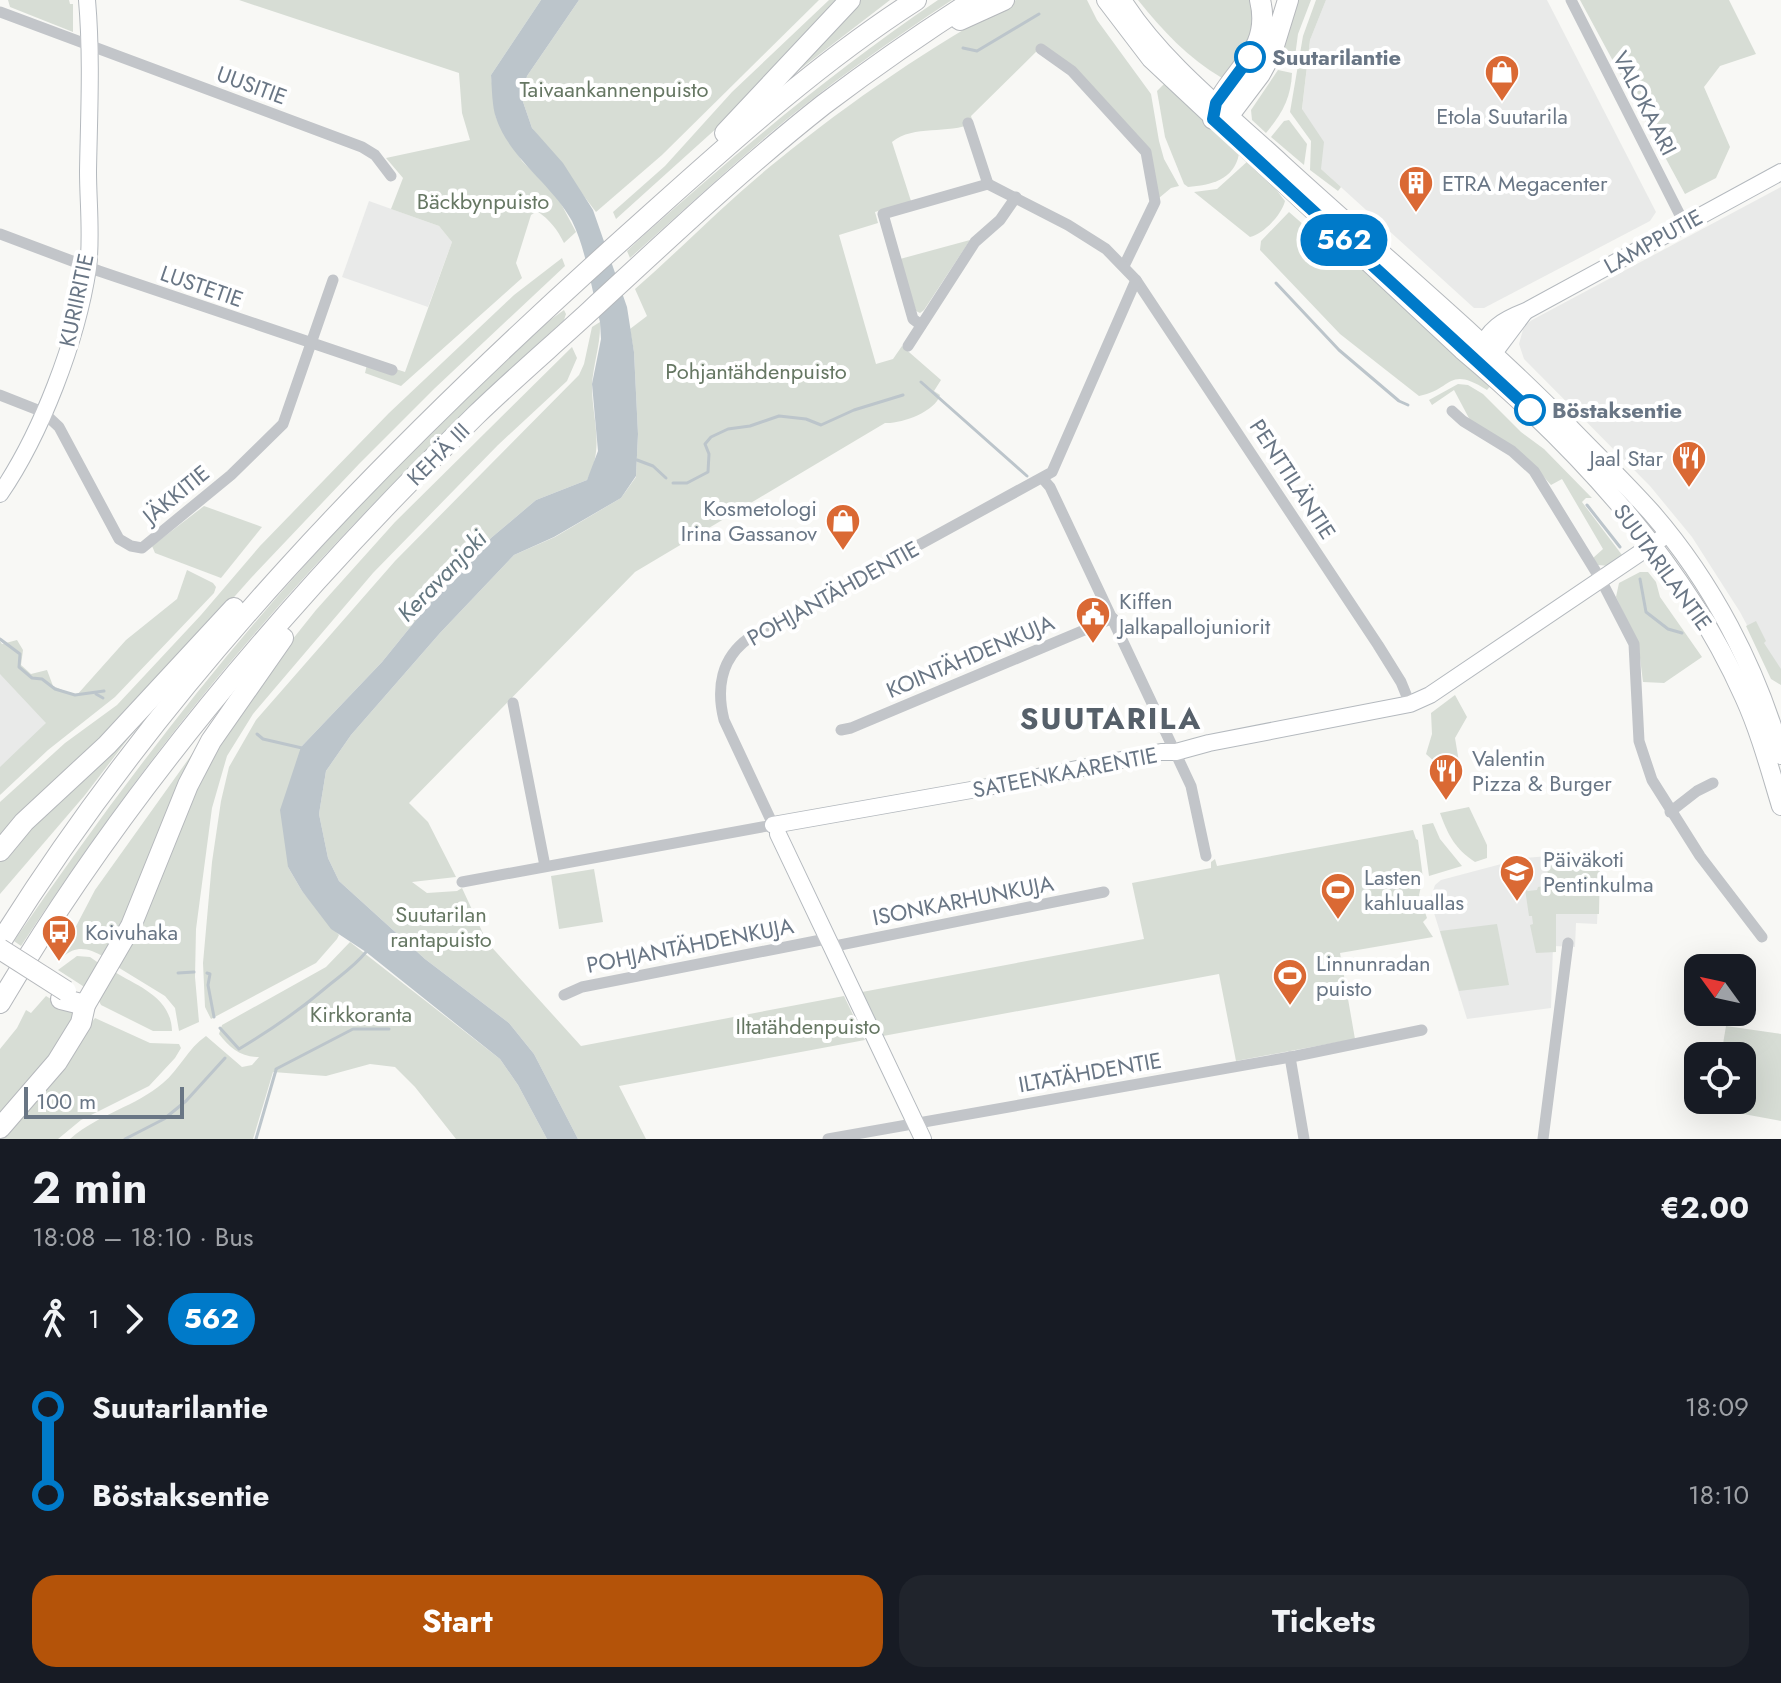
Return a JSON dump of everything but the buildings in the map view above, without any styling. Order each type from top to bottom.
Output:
[{"type":"highway","points":[[666,199],[850,0]]},
{"type":"highway","name":"KEHÄ III","points":[[0,943],[89,813],[193,678],[291,564],[394,454],[666,199],[762,116],[916,0]]},
{"type":"highway","name":"KEHÄ III","points":[[0,1003],[42,935],[125,817],[239,671],[329,568],[478,413],[770,149],[823,106],[974,0]]},
{"type":"highway","points":[[926,31],[972,16],[1004,0]]},
{"type":"highway","points":[[1219,113],[1256,46],[1261,29],[1260,0]]},
{"type":"highway","points":[[1219,113],[1272,52],[1288,0]]},
{"type":"highway","points":[[0,851],[24,822],[107,745],[239,603],[291,564]]},
{"type":"highway","points":[[0,1128],[57,1062],[81,1023],[85,1005],[131,926],[188,785],[211,741],[329,568]]},
{"type":"highway","points":[[0,949],[64,995]]},
{"type":"highway","points":[[0,961],[85,1005]]},
{"type":"main road","name":"SUUTARILANTIE","points":[[1106,0],[1151,59],[1219,113],[1488,347],[1615,474],[1668,534],[1728,624],[1764,697],[1774,731],[1781,806]]},
{"type":"main road","name":"SUUTARILANTIE","points":[[1122,0],[1162,52],[1219,113],[1476,362],[1536,415],[1600,481],[1652,545],[1711,633],[1733,673],[1774,731]]},
{"type":"street","name":"KURIIRITIE","points":[[0,494],[21,461],[43,412],[71,339],[88,267],[90,44],[87,0]]},
{"type":"street","name":"VALOKAARI","points":[[1571,0],[1684,223]]},
{"type":"street","name":"UUSITIE","points":[[0,12],[362,147],[375,155],[391,176]]},
{"type":"street","points":[[1041,49],[1072,71],[1146,152],[1155,202],[1124,266]]},
{"type":"street","points":[[921,325],[913,319],[883,214],[988,184],[968,123]]},
{"type":"street","name":"LAMPPUTIE","points":[[1476,362],[1526,311],[1781,172]]},
{"type":"street","name":"PENTTILÄNTIE","points":[[988,184],[1106,249],[1136,280],[1373,637],[1401,682],[1410,704]]},
{"type":"street","points":[[908,346],[975,242],[1000,220],[1016,197]]},
{"type":"street","name":"LUSTETIE","points":[[0,234],[392,370]]},
{"type":"street","name":"JÄKKITIE","points":[[0,395],[43,412],[66,437],[119,539],[142,548],[224,482],[283,424],[333,280]]},
{"type":"street","points":[[1136,280],[1100,356],[1052,472],[1043,479],[1050,487],[1191,786],[1206,856]]},
{"type":"street","points":[[1452,411],[1512,451],[1534,471],[1601,580],[1634,644],[1642,754],[1652,780],[1670,812],[1762,937]]},
{"type":"street","name":"POHJANTÄHDENTIE","points":[[919,1132],[724,720],[720,689],[726,662],[749,638],[1043,479]]},
{"type":"street","name":"SATEENKAARENTIE","points":[[462,882],[776,830],[1410,704],[1430,695],[1668,534]]},
{"type":"street","name":"KOINTÄHDENKUJA","points":[[841,730],[1113,618]]},
{"type":"street","points":[[513,703],[545,866]]},
{"type":"street","points":[[1670,812],[1713,783]]},
{"type":"street","name":"ISONKARHUNKUJA","points":[[828,943],[1104,892]]},
{"type":"street","name":"POHJANTÄHDENKUJA","points":[[564,995],[582,987],[828,943]]},
{"type":"street","points":[[1543,1139],[1568,943]]},
{"type":"street","name":"ILTATÄHDENTIE","points":[[828,1139],[919,1132],[1422,1030]]},
{"type":"street","points":[[1290,1057],[1304,1139]]},
{"type":"shaded area","points":[[541,0],[579,0],[527,76],[522,99],[532,128],[563,163],[593,210],[627,307],[634,352],[638,434],[636,476],[621,498],[554,537],[514,555],[440,633],[351,735],[326,771],[319,814],[328,858],[339,881],[425,959],[509,1023],[534,1054],[578,1139],[547,1139],[500,1059],[366,952],[331,929],[288,867],[280,810],[301,747],[382,662],[433,599],[491,538],[536,500],[587,480],[598,451],[592,384],[601,339],[600,322],[581,244],[564,208],[502,133],[493,103],[491,75]]},
{"type":"shaded area","points":[[1326,0],[1547,0],[1656,212],[1650,221],[1484,308],[1474,308],[1321,169],[1302,110],[1310,40]]},
{"type":"shaded area","points":[[1781,187],[1781,677],[1766,661],[1740,612],[1692,537],[1650,486],[1524,359],[1519,344],[1524,326],[1532,320]]},
{"type":"shaded area","points":[[369,201],[439,226],[452,242],[428,307],[342,277]]},
{"type":"shaded area","points":[[0,666],[55,726],[0,778]]},
{"type":"shaded area","points":[[1600,852],[1597,924],[1576,923],[1575,947],[1553,946],[1551,1008],[1467,1019],[1430,900],[1435,885],[1441,880],[1524,858]]},
{"type":"green space","points":[[8,0],[69,0],[73,4],[73,32],[10,7]]},
{"type":"green space","name":"Bäckbynpuisto","points":[[239,0],[541,0],[491,75],[496,118],[522,161],[557,196],[576,232],[564,243],[546,218],[537,211],[531,215],[516,263],[522,278],[401,386],[365,373],[368,360],[405,372],[452,242],[439,226],[391,209],[403,178],[386,158],[470,140],[462,113],[459,73]]},
{"type":"green space","name":"Taivaankannenpuisto","points":[[579,0],[819,0],[662,155],[596,212],[532,128],[522,99],[527,76]]},
{"type":"green space","points":[[829,0],[842,0],[739,108],[616,219],[613,212],[665,166],[732,92]]},
{"type":"green space","points":[[858,0],[890,0],[790,77]]},
{"type":"green space","points":[[938,0],[952,0],[790,117],[630,258],[627,251],[750,143],[823,84]]},
{"type":"green space","name":"Pohjantähdenpuisto","points":[[1016,0],[1087,0],[1097,20],[1151,94],[1164,159],[1179,186],[1171,188],[1159,198],[1151,156],[1042,46],[971,116],[973,123],[910,133],[892,142],[911,201],[875,212],[878,223],[839,235],[876,364],[893,359],[902,346],[941,380],[934,391],[940,395],[937,401],[917,416],[885,423],[635,572],[409,803],[428,822],[456,877],[412,882],[427,893],[462,888],[487,942],[581,1046],[844,996],[865,1040],[619,1086],[646,1139],[578,1139],[534,1054],[509,1023],[425,959],[339,881],[328,858],[319,814],[326,771],[351,735],[440,633],[514,555],[555,537],[621,498],[636,477],[638,434],[630,329],[647,316],[635,289],[759,176],[834,117],[923,55]]},
{"type":"green space","points":[[1138,0],[1251,0],[1252,22],[1244,54],[1222,78],[1177,43]]},
{"type":"green space","points":[[1294,0],[1311,0],[1298,34],[1294,64],[1274,62]]},
{"type":"green space","points":[[1316,0],[1326,0],[1310,40],[1302,109],[1324,142],[1321,169],[1341,187],[1338,191],[1310,170],[1311,141],[1290,112],[1303,36]]},
{"type":"green space","points":[[1580,0],[1729,0],[1756,54],[1720,66],[1704,87],[1730,147],[1716,178],[1685,194]]},
{"type":"green space","points":[[1278,70],[1292,73],[1290,90],[1281,112],[1266,133],[1252,120],[1251,110]]},
{"type":"green space","points":[[1164,84],[1239,154],[1232,170],[1220,180],[1188,187],[1184,184],[1165,137],[1157,91]]},
{"type":"green space","points":[[1289,120],[1307,144],[1304,165],[1271,137],[1284,121]]},
{"type":"green space","points":[[1249,160],[1285,201],[1272,223],[1250,237],[1194,192],[1217,189]]},
{"type":"green space","points":[[1289,212],[1305,226],[1309,223],[1329,234],[1492,384],[1487,390],[1457,379],[1419,396],[1340,334],[1260,250],[1261,241]]},
{"type":"green space","points":[[970,240],[924,310],[920,313],[916,311],[900,259]]},
{"type":"green space","points":[[562,258],[565,266],[359,464],[251,578],[148,694],[0,839],[0,802],[65,743],[117,705],[260,546],[389,413],[514,295]]},
{"type":"green space","points":[[564,310],[564,320],[461,416],[361,516],[266,620],[135,782],[21,946],[14,941],[167,731],[291,580],[412,452],[546,323]]},
{"type":"green space","points":[[600,322],[592,386],[596,445],[587,480],[536,500],[491,538],[433,599],[382,662],[301,747],[288,867],[302,891],[339,935],[337,939],[316,963],[211,1019],[205,1007],[203,963],[212,862],[229,767],[256,720],[395,561],[579,375],[592,327]]},
{"type":"green space","points":[[572,347],[577,358],[567,381],[498,445],[373,573],[253,714],[227,756],[212,808],[196,929],[195,977],[199,1022],[179,1031],[175,1008],[165,996],[116,966],[210,753],[316,610],[395,522]]},
{"type":"green space","points":[[1458,384],[1468,385],[1483,394],[1592,498],[1582,502],[1622,555],[1609,566],[1598,565],[1593,558],[1603,549],[1562,479],[1551,485],[1527,458],[1471,422],[1454,390],[1432,405],[1429,400]]},
{"type":"green space","points":[[204,506],[262,527],[221,578],[155,553],[152,546]]},
{"type":"green space","points":[[187,570],[213,583],[216,587],[214,593],[115,697],[48,750],[0,795],[0,767],[46,723],[0,674],[0,641],[2,644],[17,640],[23,650],[21,665],[31,674],[47,670],[53,686],[76,696],[126,640],[177,599]]},
{"type":"green space","points":[[1640,572],[1648,572],[1656,582],[1660,597],[1702,657],[1664,683],[1643,682],[1638,642],[1616,597],[1619,583]]},
{"type":"green space","points":[[1756,621],[1766,641],[1764,643],[1781,669],[1781,685],[1771,679],[1746,626]]},
{"type":"green space","points":[[1455,695],[1467,717],[1455,738],[1462,780],[1452,777],[1426,754],[1432,734],[1431,713]]},
{"type":"green space","points":[[144,718],[85,795],[0,894],[0,859]]},
{"type":"green space","points":[[195,750],[197,752],[130,910],[104,957],[84,949],[73,950],[63,957],[61,955],[95,890]]},
{"type":"green space","points":[[1469,807],[1487,845],[1487,858],[1475,862],[1453,841],[1440,813]]},
{"type":"green space","points":[[1433,823],[1440,839],[1462,866],[1429,876],[1422,825]]},
{"type":"green space","name":"Iltatähdenpuisto","points":[[1413,830],[1418,840],[1423,878],[1419,895],[1427,918],[1423,922],[1433,937],[1340,953],[1355,1039],[1236,1061],[1219,974],[883,1036],[862,992],[1144,939],[1132,883],[1211,868],[1211,862],[1215,859],[1217,866]]},
{"type":"green space","points":[[1600,862],[1599,914],[1556,914],[1556,952],[1536,953],[1525,889],[1537,890],[1544,886],[1547,866]]},
{"type":"green space","points":[[594,869],[603,922],[559,929],[551,876]]},
{"type":"green space","points":[[1497,924],[1509,985],[1459,991],[1440,931]]},
{"type":"green space","name":"Kirkkoranta","points":[[350,942],[500,1059],[547,1139],[456,1139],[395,1067],[370,1064],[326,1076],[273,1072],[253,1139],[70,1139],[152,1091],[169,1078],[206,1036],[242,1067],[252,1065],[259,1057],[246,1055],[231,1047],[219,1034],[222,1025],[326,967]]},
{"type":"green space","points":[[77,956],[90,957],[100,964],[86,988],[58,970]]},
{"type":"green space","points":[[113,971],[160,1001],[170,1019],[172,1031],[153,1031],[101,1005],[98,999]]},
{"type":"green space","points":[[46,996],[73,1013],[75,1017],[71,1029],[0,1119],[0,1049],[17,1028],[26,1010],[31,1013]]},
{"type":"green space","points":[[95,1018],[150,1043],[179,1044],[181,1048],[149,1086],[81,1120],[58,1139],[0,1139]]},
{"type":"green space","points":[[1726,1026],[1781,1034],[1781,1121],[1743,1114],[1756,1114],[1756,1042],[1723,1042]]},
{"type":"waterway","points":[[963,48],[977,51],[1039,14]]},
{"type":"waterway","points":[[1276,283],[1339,350],[1399,401],[1408,405]]},
{"type":"waterway","points":[[921,382],[1027,476]]},
{"type":"waterway","points":[[673,483],[687,483],[708,472],[709,454],[705,444],[711,437],[728,429],[750,426],[779,416],[806,419],[821,425],[854,410],[903,395]]},
{"type":"waterway","points":[[637,460],[653,466],[666,478]]},
{"type":"waterway","points":[[1587,505],[1620,547]]},
{"type":"waterway","points":[[1640,579],[1646,612],[1668,629],[1682,633]]},
{"type":"waterway","points":[[0,639],[20,654],[19,667],[32,678],[42,679],[55,689],[75,695],[104,691]]},
{"type":"waterway","points":[[96,694],[103,698]]},
{"type":"waterway","points":[[257,734],[263,739],[302,748]]},
{"type":"waterway","points":[[220,1028],[239,1049],[303,1006],[366,952]]},
{"type":"waterway","points":[[178,973],[194,972]]},
{"type":"waterway","points":[[207,973],[210,974],[208,985],[214,1017]]},
{"type":"waterway","points":[[276,1069],[353,1029],[389,1029]]},
{"type":"waterway","points":[[125,1139],[164,1119],[186,1101],[225,1058]]},
{"type":"waterway","points":[[256,1139],[276,1070]]},
{"type":"bus line","name":"562","points":[[1250,57],[1216,103],[1213,119],[1530,410]]},
{"type":"place","name":"Suutarilantie","points":[[1250,57]]},
{"type":"place","name":"Etola Suutarila","points":[[1502,103]]},
{"type":"place","name":"ETRA Megacenter","points":[[1416,214]]},
{"type":"place","name":"Böstaksentie","points":[[1530,410]]},
{"type":"place","name":"Jaal Star","points":[[1689,489]]},
{"type":"place","name":"Kosmetologi Irina Gassanov","points":[[843,552]]},
{"type":"place","name":"Kiffen Jalkapallojuniorit","points":[[1093,645]]},
{"type":"place","name":"Valentin Pizza & Burger","points":[[1446,802]]},
{"type":"place","name":"Päiväkoti Pentinkulma","points":[[1517,903]]},
{"type":"place","name":"Lasten kahluuallas","points":[[1338,921]]},
{"type":"place","name":"Koivuhaka","points":[[59,963]]},
{"type":"place","name":"Linnunradan puisto","points":[[1290,1007]]},
{"type":"district","name":"SUUTARILA","points":[[1111,719]]},
{"type":"water label","name":"Keravanjoki","points":[[442,576]]},
{"type":"park label","name":"Suutarilan rantapuisto","points":[[441,926]]}]
